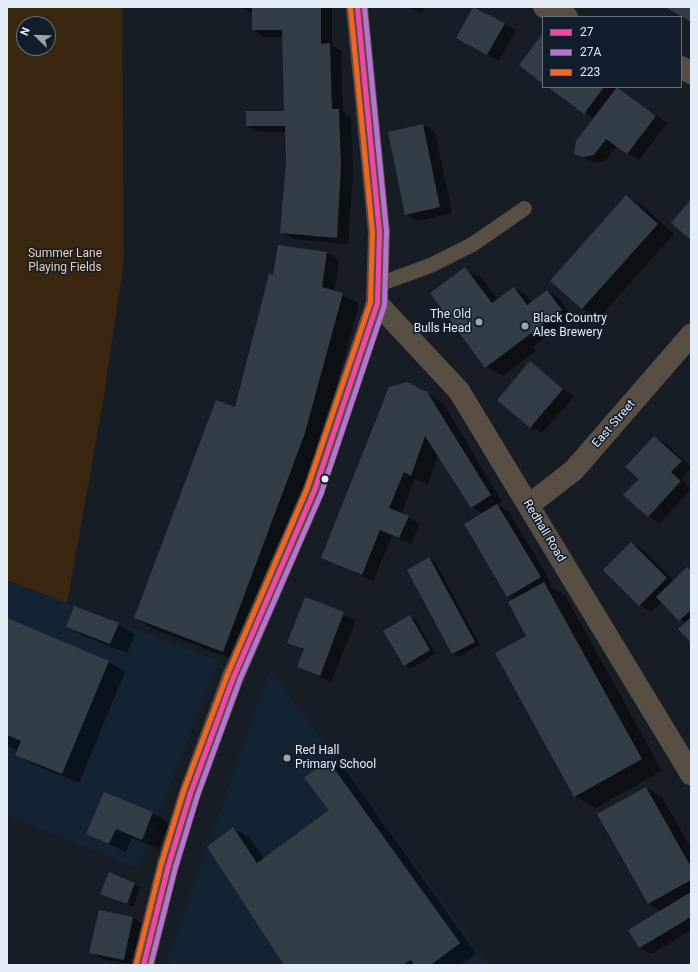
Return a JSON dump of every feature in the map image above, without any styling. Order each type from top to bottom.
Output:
[{"type":"main road","points":[[143,965],[168,865],[190,793],[233,677],[314,490],[377,294],[379,232],[357,7]]},
{"type":"street","points":[[544,7],[565,16]]},
{"type":"street","points":[[682,68],[691,72]]},
{"type":"street","name":"Redhall Road","points":[[377,294],[459,391],[691,774]]},
{"type":"street","name":"East Street","points":[[529,505],[574,470],[691,335]]},
{"type":"lane","points":[[377,294],[472,244],[524,208]]},
{"type":"shaded area","points":[[7,580],[219,661],[138,868],[7,815]]},
{"type":"shaded area","name":"Red Hall Primary School","points":[[270,669],[489,965],[178,965],[167,961]]},
{"type":"green space","name":"Summer Lane Playing Fields","points":[[7,7],[122,7],[124,260],[104,396],[67,603],[7,580]]},
{"type":"building","points":[[252,7],[321,7],[321,44],[330,43],[332,109],[339,109],[341,165],[337,238],[280,233],[286,162],[285,126],[246,126],[246,111],[284,111],[282,30],[252,30]]},
{"type":"building","points":[[473,7],[505,23],[487,55],[456,38]]},
{"type":"building","points":[[665,7],[691,7],[691,22]]},
{"type":"building","points":[[542,34],[542,83],[519,65]]},
{"type":"building","points":[[549,88],[603,88],[584,114]]},
{"type":"building","points":[[616,88],[618,88],[656,116],[627,154],[606,139],[594,155],[583,157],[574,154],[576,141]]},
{"type":"building","points":[[423,124],[440,207],[405,215],[388,132]]},
{"type":"building","points":[[626,195],[658,224],[582,309],[550,281]]},
{"type":"building","points":[[691,199],[691,240],[671,223]]},
{"type":"building","points":[[278,245],[327,252],[322,287],[343,293],[305,433],[223,652],[134,618],[216,400],[235,407],[269,274],[273,275]]},
{"type":"building","name":"The Old Bulls Head","points":[[465,267],[492,303],[514,287],[527,305],[547,290],[562,310],[485,368],[430,293]]},
{"type":"building","points":[[530,361],[563,389],[530,428],[497,400]]},
{"type":"building","points":[[407,382],[427,392],[491,495],[471,508],[425,436],[411,476],[404,472],[389,508],[409,516],[399,538],[380,530],[362,575],[321,558],[389,387]]},
{"type":"building","points":[[654,436],[682,461],[671,472],[681,481],[648,517],[623,495],[639,479],[625,467]]},
{"type":"building","points":[[497,504],[541,577],[507,597],[464,524]]},
{"type":"building","points":[[631,542],[667,578],[639,606],[603,570]]},
{"type":"building","points":[[429,557],[475,642],[452,654],[407,570]]},
{"type":"building","points":[[687,567],[691,571],[691,610],[679,621],[656,597]]},
{"type":"building","points":[[544,582],[642,759],[574,797],[495,653],[526,636],[508,602]]},
{"type":"building","points":[[305,597],[344,612],[320,676],[297,667],[304,649],[287,643]]},
{"type":"building","points":[[74,606],[119,623],[110,644],[66,627]]},
{"type":"building","points":[[410,615],[430,650],[404,666],[383,631]]},
{"type":"building","points":[[691,617],[691,643],[678,629]]},
{"type":"building","points":[[7,618],[109,661],[62,774],[15,755],[21,741],[7,735]]},
{"type":"building","points":[[328,760],[460,943],[431,965],[414,965],[411,960],[402,965],[284,965],[207,847],[233,827],[257,863],[329,810],[304,778]]},
{"type":"building","points":[[646,787],[691,867],[691,880],[648,904],[597,814]]},
{"type":"building","points":[[104,792],[153,812],[142,840],[116,829],[109,844],[86,834]]},
{"type":"building","points":[[109,872],[135,883],[127,904],[100,894]]},
{"type":"building","points":[[691,892],[691,917],[639,948],[628,930]]},
{"type":"building","points":[[99,910],[133,917],[124,960],[89,953]]},
{"type":"transit line","name":"27","points":[[143,965],[168,865],[190,793],[233,677],[314,490],[377,303],[379,232],[357,7]]},
{"type":"transit line","name":"27A","points":[[150,965],[175,867],[197,795],[239,680],[321,492],[384,305],[386,231],[364,7]]},
{"type":"transit line","name":"223","points":[[136,963],[161,863],[183,791],[227,674],[307,487],[370,302],[372,232],[350,8]]},
{"type":"place","name":"The Old Bulls Head","points":[[479,322]]},
{"type":"place","name":"Black Country Ales Brewery","points":[[525,326]]},
{"type":"place","name":"Red Hall Primary School","points":[[287,758]]}]
